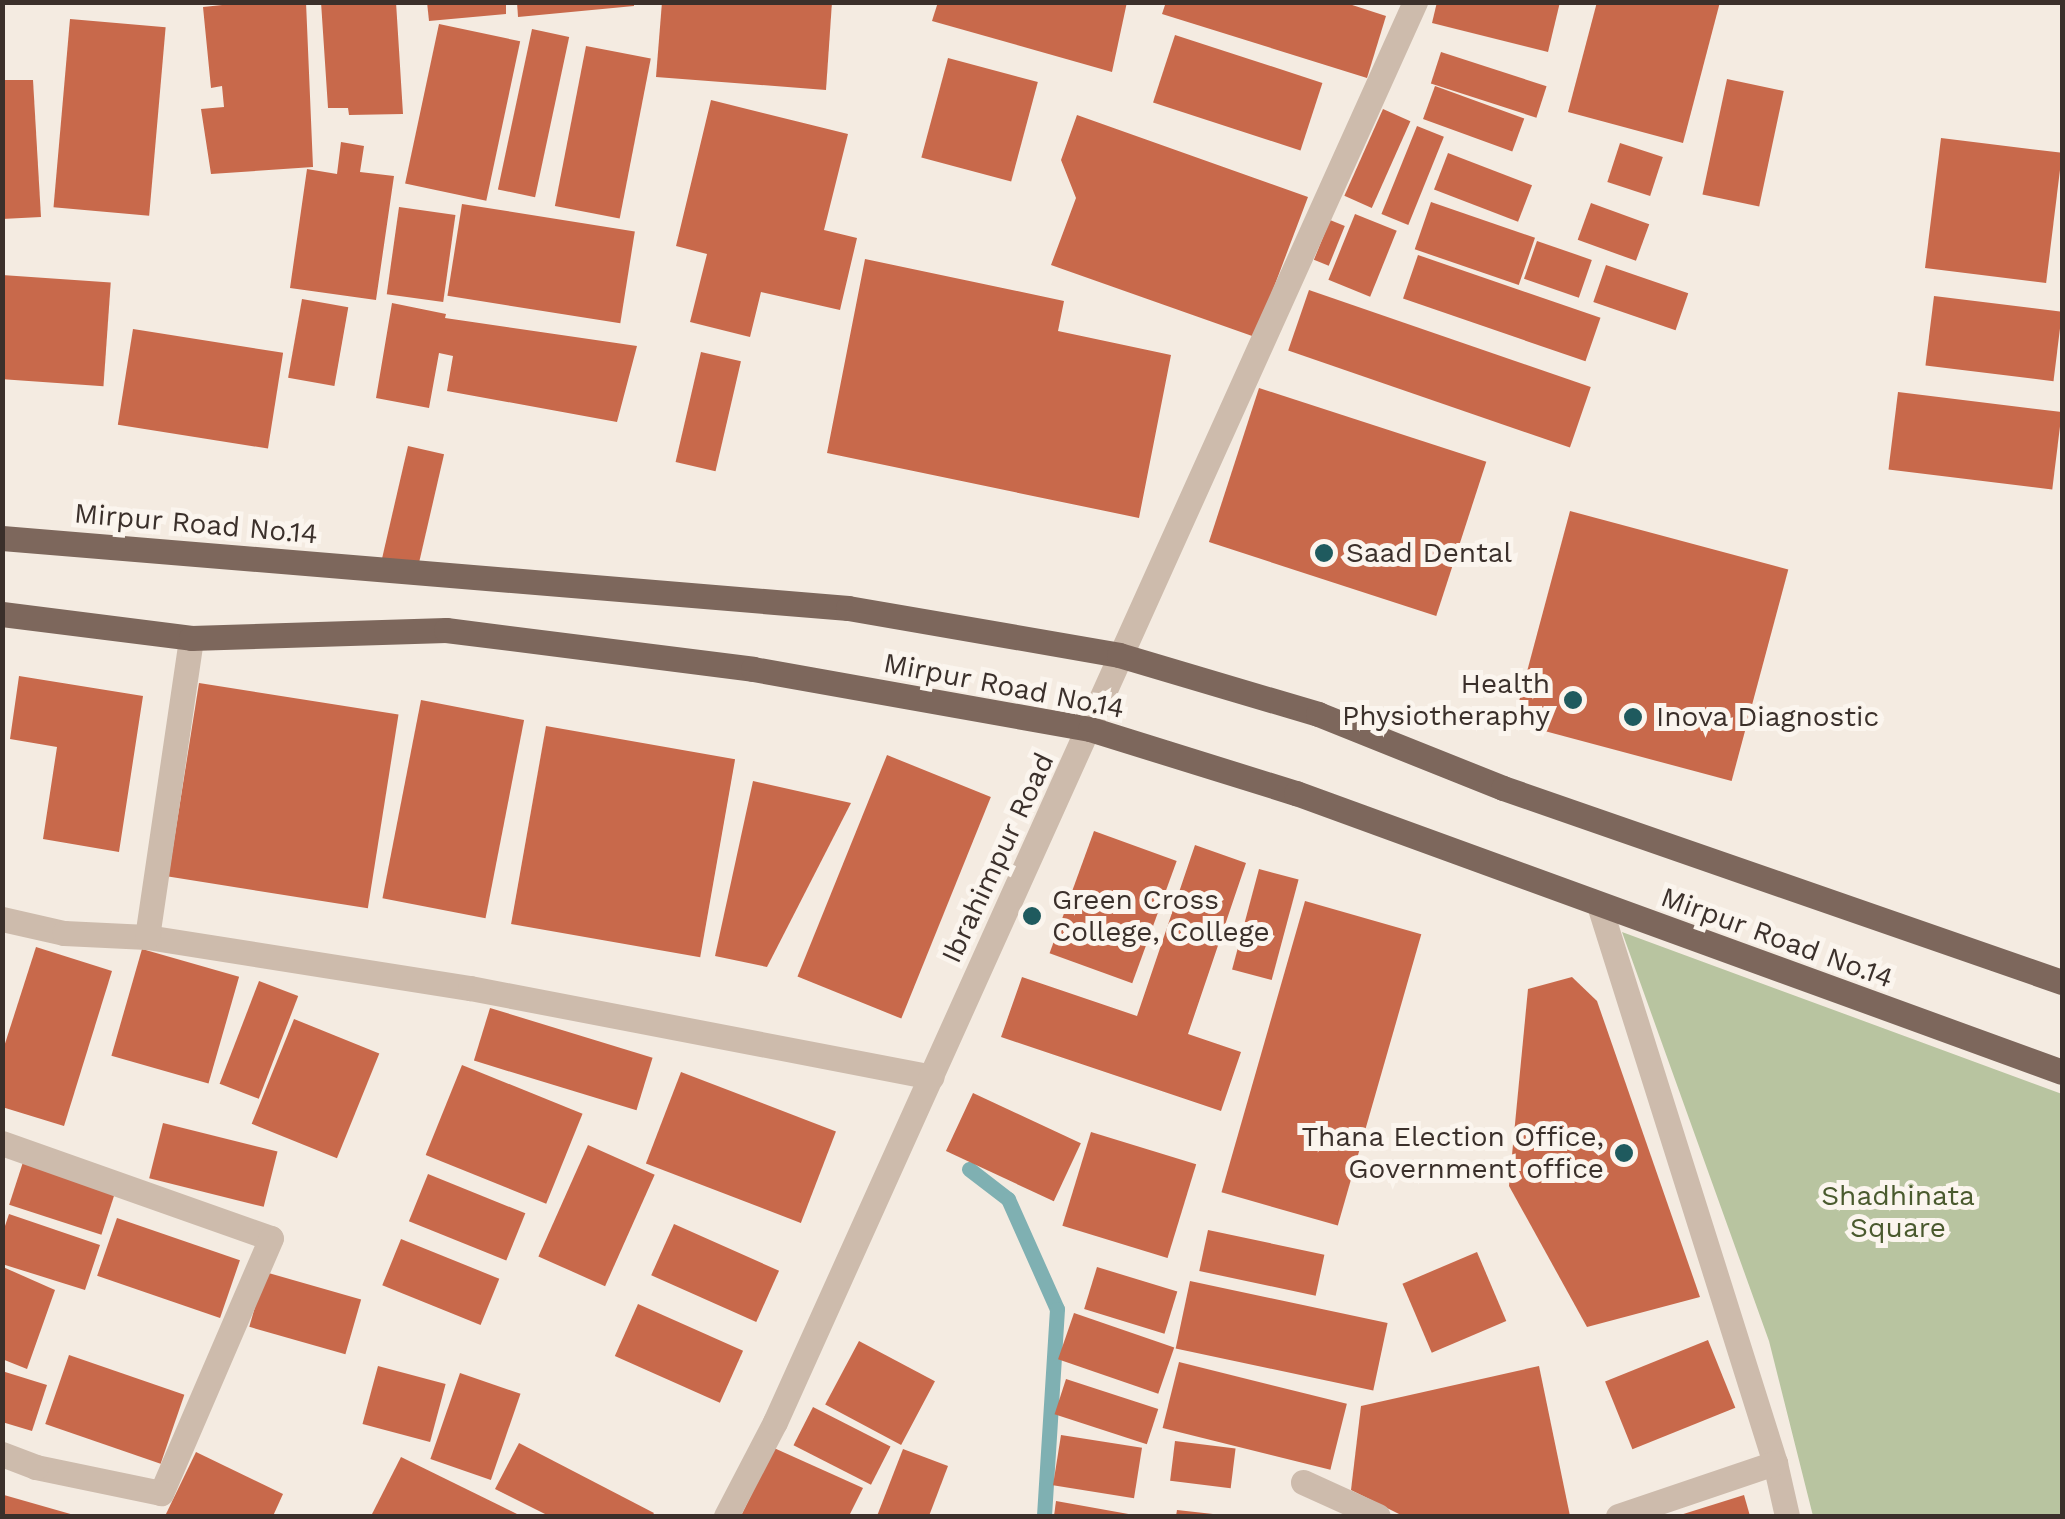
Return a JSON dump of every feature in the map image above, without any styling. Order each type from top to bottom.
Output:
[{"type":"main road","name":"Mirpur Road No.14","points":[[2,538],[848,608],[1119,655],[1318,714],[1503,788],[2062,982]]},
{"type":"main road","name":"Mirpur Road No.14","points":[[2,614],[190,638],[446,630],[753,669],[1090,730],[1296,793],[2062,1072]]},
{"type":"street","name":"Ibrahimpur Road","points":[[726,1516],[775,1422],[1090,730],[1119,655],[1415,2]]},
{"type":"street","points":[[148,937],[190,638]]},
{"type":"street","points":[[1599,905],[1775,1463],[1787,1516]]},
{"type":"street","points":[[2,919],[64,932],[148,937],[621,1015],[930,1077]]},
{"type":"street","points":[[2,1143],[271,1238],[161,1493],[36,1467],[2,1454]]},
{"type":"street","points":[[1618,1516],[1775,1463]]},
{"type":"street","points":[[1303,1482],[1378,1516]]},
{"type":"green space","name":"Shadhinata Square","points":[[1622,932],[2062,1094],[2062,1516],[1813,1516],[1769,1341]]},
{"type":"building","points":[[306,2],[313,167],[211,174],[201,109],[224,107],[222,86],[211,88],[203,7]]},
{"type":"building","points":[[321,2],[396,2],[403,114],[349,115],[348,108],[328,108]]},
{"type":"building","points":[[427,2],[506,2],[506,14],[429,21]]},
{"type":"building","points":[[517,2],[634,2],[634,6],[518,17]]},
{"type":"building","points":[[662,2],[832,2],[826,90],[656,77]]},
{"type":"building","points":[[938,2],[1127,2],[1112,72],[932,21]]},
{"type":"building","points":[[1166,2],[1343,2],[1386,16],[1367,78],[1162,14]]},
{"type":"building","points":[[1437,2],[1560,2],[1548,52],[1432,23]]},
{"type":"building","points":[[1597,2],[1720,2],[1683,143],[1568,112]]},
{"type":"building","points":[[70,19],[166,27],[149,216],[54,207]]},
{"type":"building","points":[[439,24],[520,41],[486,201],[405,183]]},
{"type":"building","points":[[532,29],[569,37],[535,197],[498,189]]},
{"type":"building","points":[[1175,35],[1322,83],[1300,150],[1153,103]]},
{"type":"building","points":[[586,46],[651,59],[620,219],[555,206]]},
{"type":"building","points":[[1441,52],[1547,86],[1536,118],[1431,83]]},
{"type":"building","points":[[948,58],[1038,82],[1011,182],[921,157]]},
{"type":"building","points":[[1727,79],[1784,91],[1759,206],[1702,194]]},
{"type":"building","points":[[2,80],[33,80],[41,217],[2,219]]},
{"type":"building","points":[[1435,86],[1524,118],[1512,151],[1423,119]]},
{"type":"building","points":[[711,100],[848,134],[824,230],[857,238],[840,310],[761,292],[750,337],[690,322],[707,254],[676,246]]},
{"type":"building","points":[[1383,109],[1410,121],[1372,208],[1344,196]]},
{"type":"building","points":[[1077,115],[1308,197],[1255,337],[1051,265],[1076,198],[1061,160]]},
{"type":"building","points":[[1417,126],[1444,137],[1408,225],[1381,214]]},
{"type":"building","points":[[1941,138],[2062,153],[2046,283],[1925,268]]},
{"type":"building","points":[[341,142],[364,146],[360,172],[394,176],[376,300],[290,288],[307,169],[337,174]]},
{"type":"building","points":[[1620,143],[1663,157],[1650,196],[1607,182]]},
{"type":"building","points":[[1448,153],[1532,185],[1518,222],[1434,189]]},
{"type":"building","points":[[1431,202],[1535,238],[1519,285],[1415,249]]},
{"type":"building","points":[[1591,203],[1649,224],[1636,261],[1578,240]]},
{"type":"building","points":[[462,204],[635,231],[620,323],[447,296]]},
{"type":"building","points":[[399,207],[455,215],[443,302],[387,294]]},
{"type":"building","points":[[1355,214],[1397,231],[1370,297],[1328,280]]},
{"type":"building","points":[[1330,220],[1345,226],[1329,266],[1314,260]]},
{"type":"building","points":[[1537,241],[1592,260],[1579,298],[1524,279]]},
{"type":"building","points":[[1418,255],[1600,318],[1586,361],[1403,298]]},
{"type":"building","points":[[865,259],[1064,301],[1058,331],[1171,355],[1139,518],[827,453]]},
{"type":"building","points":[[1606,265],[1688,293],[1676,330],[1593,302]]},
{"type":"building","points":[[2,275],[111,283],[103,386],[2,379]]},
{"type":"building","points":[[1309,290],[1591,387],[1570,448],[1288,351]]},
{"type":"building","points":[[1934,296],[2062,312],[2054,381],[1925,365]]},
{"type":"building","points":[[302,299],[348,307],[334,386],[288,378]]},
{"type":"building","points":[[392,303],[446,314],[445,318],[637,346],[617,422],[447,391],[453,356],[439,353],[429,408],[376,398]]},
{"type":"building","points":[[133,329],[283,353],[268,449],[118,425]]},
{"type":"building","points":[[701,352],[741,361],[716,471],[676,462]]},
{"type":"building","points":[[1259,388],[1486,462],[1436,616],[1209,542]]},
{"type":"building","points":[[1898,392],[2062,412],[2052,490],[1888,469]]},
{"type":"building","points":[[408,446],[444,454],[415,582],[379,574]]},
{"type":"building","points":[[1570,511],[1788,569],[1732,781],[1513,723]]},
{"type":"building","points":[[19,676],[143,696],[119,852],[43,839],[57,747],[10,739]]},
{"type":"building","points":[[199,683],[399,715],[368,908],[168,877]]},
{"type":"building","points":[[421,700],[524,720],[486,918],[382,898]]},
{"type":"building","points":[[546,726],[735,759],[700,957],[511,924]]},
{"type":"building","points":[[887,755],[991,797],[901,1019],[797,977]]},
{"type":"building","points":[[753,781],[851,803],[767,967],[715,956]]},
{"type":"building","points":[[1094,831],[1177,861],[1132,983],[1050,953]]},
{"type":"building","points":[[1195,845],[1246,863],[1188,1034],[1241,1052],[1221,1111],[1001,1037],[1022,977],[1137,1016]]},
{"type":"building","points":[[1259,869],[1299,880],[1272,980],[1232,969]]},
{"type":"building","points":[[1305,901],[1421,934],[1338,1226],[1221,1192]]},
{"type":"building","points":[[36,947],[112,971],[64,1126],[2,1107],[2,1053]]},
{"type":"building","points":[[142,949],[239,977],[208,1084],[111,1056]]},
{"type":"building","points":[[1572,977],[1597,1001],[1700,1297],[1587,1327],[1509,1186],[1528,989]]},
{"type":"building","points":[[259,981],[298,996],[259,1099],[220,1084]]},
{"type":"building","points":[[490,1008],[653,1058],[636,1110],[474,1061]]},
{"type":"building","points":[[294,1019],[379,1053],[337,1158],[252,1124]]},
{"type":"building","points":[[462,1065],[583,1114],[546,1204],[426,1155]]},
{"type":"building","points":[[681,1072],[836,1131],[801,1223],[646,1163]]},
{"type":"building","points":[[973,1093],[1081,1143],[1054,1201],[946,1151]]},
{"type":"building","points":[[163,1123],[277,1152],[264,1207],[149,1178]]},
{"type":"building","points":[[1091,1132],[1196,1164],[1168,1258],[1062,1226]]},
{"type":"building","points":[[588,1145],[655,1175],[605,1286],[538,1256]]},
{"type":"building","points":[[24,1159],[116,1189],[101,1235],[9,1205]]},
{"type":"building","points":[[428,1174],[525,1213],[506,1261],[409,1221]]},
{"type":"building","points":[[9,1214],[100,1245],[85,1290],[2,1264],[2,1235]]},
{"type":"building","points":[[117,1218],[240,1260],[220,1318],[97,1276]]},
{"type":"building","points":[[674,1224],[779,1271],[756,1322],[651,1275]]},
{"type":"building","points":[[1208,1230],[1324,1255],[1316,1296],[1199,1271]]},
{"type":"building","points":[[401,1239],[499,1279],[481,1325],[382,1285]]},
{"type":"building","points":[[1477,1252],[1506,1321],[1432,1353],[1402,1284]]},
{"type":"building","points":[[3,1267],[55,1290],[27,1369],[2,1359]]},
{"type":"building","points":[[1097,1267],[1177,1292],[1164,1334],[1084,1309]]},
{"type":"building","points":[[265,1272],[361,1300],[345,1354],[249,1327]]},
{"type":"building","points":[[1190,1281],[1388,1323],[1373,1390],[1176,1348]]},
{"type":"building","points":[[638,1304],[743,1351],[720,1403],[615,1356]]},
{"type":"building","points":[[1074,1313],[1174,1348],[1158,1394],[1058,1359]]},
{"type":"building","points":[[1708,1340],[1735,1408],[1632,1449],[1605,1382]]},
{"type":"building","points":[[859,1341],[935,1381],[901,1445],[825,1405]]},
{"type":"building","points":[[69,1355],[184,1395],[161,1464],[45,1424]]},
{"type":"building","points":[[1179,1362],[1347,1404],[1330,1470],[1163,1428]]},
{"type":"building","points":[[378,1366],[446,1384],[430,1442],[362,1424]]},
{"type":"building","points":[[1539,1366],[1570,1516],[1403,1516],[1351,1490],[1361,1406]]},
{"type":"building","points":[[2,1371],[47,1385],[32,1431],[2,1422]]},
{"type":"building","points":[[460,1373],[521,1394],[491,1480],[430,1459]]},
{"type":"building","points":[[1066,1379],[1158,1409],[1147,1444],[1055,1414]]},
{"type":"building","points":[[813,1407],[891,1446],[871,1485],[793,1445]]},
{"type":"building","points":[[1061,1435],[1142,1448],[1134,1498],[1053,1485]]},
{"type":"building","points":[[1175,1441],[1236,1448],[1231,1488],[1170,1481]]},
{"type":"building","points":[[519,1443],[654,1513],[549,1516],[495,1489]]},
{"type":"building","points":[[774,1448],[863,1488],[849,1516],[741,1516]]},
{"type":"building","points":[[903,1449],[948,1466],[929,1516],[877,1516]]},
{"type":"building","points":[[196,1452],[283,1494],[273,1516],[165,1516]]},
{"type":"building","points":[[401,1457],[521,1516],[371,1516]]},
{"type":"building","points":[[4,1495],[74,1515],[74,1516],[2,1516]]},
{"type":"building","points":[[1744,1495],[1750,1516],[1677,1516]]},
{"type":"building","points":[[1056,1501],[1134,1515],[1134,1516],[1054,1516]]},
{"type":"building","points":[[1177,1510],[1213,1514],[1213,1516],[1176,1516]]},
{"type":"waterway","points":[[969,1169],[1008,1199],[1057,1309],[1044,1516]]},
{"type":"place","name":"Saad Dental","points":[[1324,553]]},
{"type":"place","name":"Health Physiotheraphy","points":[[1573,700]]},
{"type":"place","name":"Inova Diagnostic","points":[[1633,717]]},
{"type":"place","name":"Green Cross College, College","points":[[1032,916]]},
{"type":"place","name":"Thana Election Office, Government office","points":[[1624,1153]]}]
